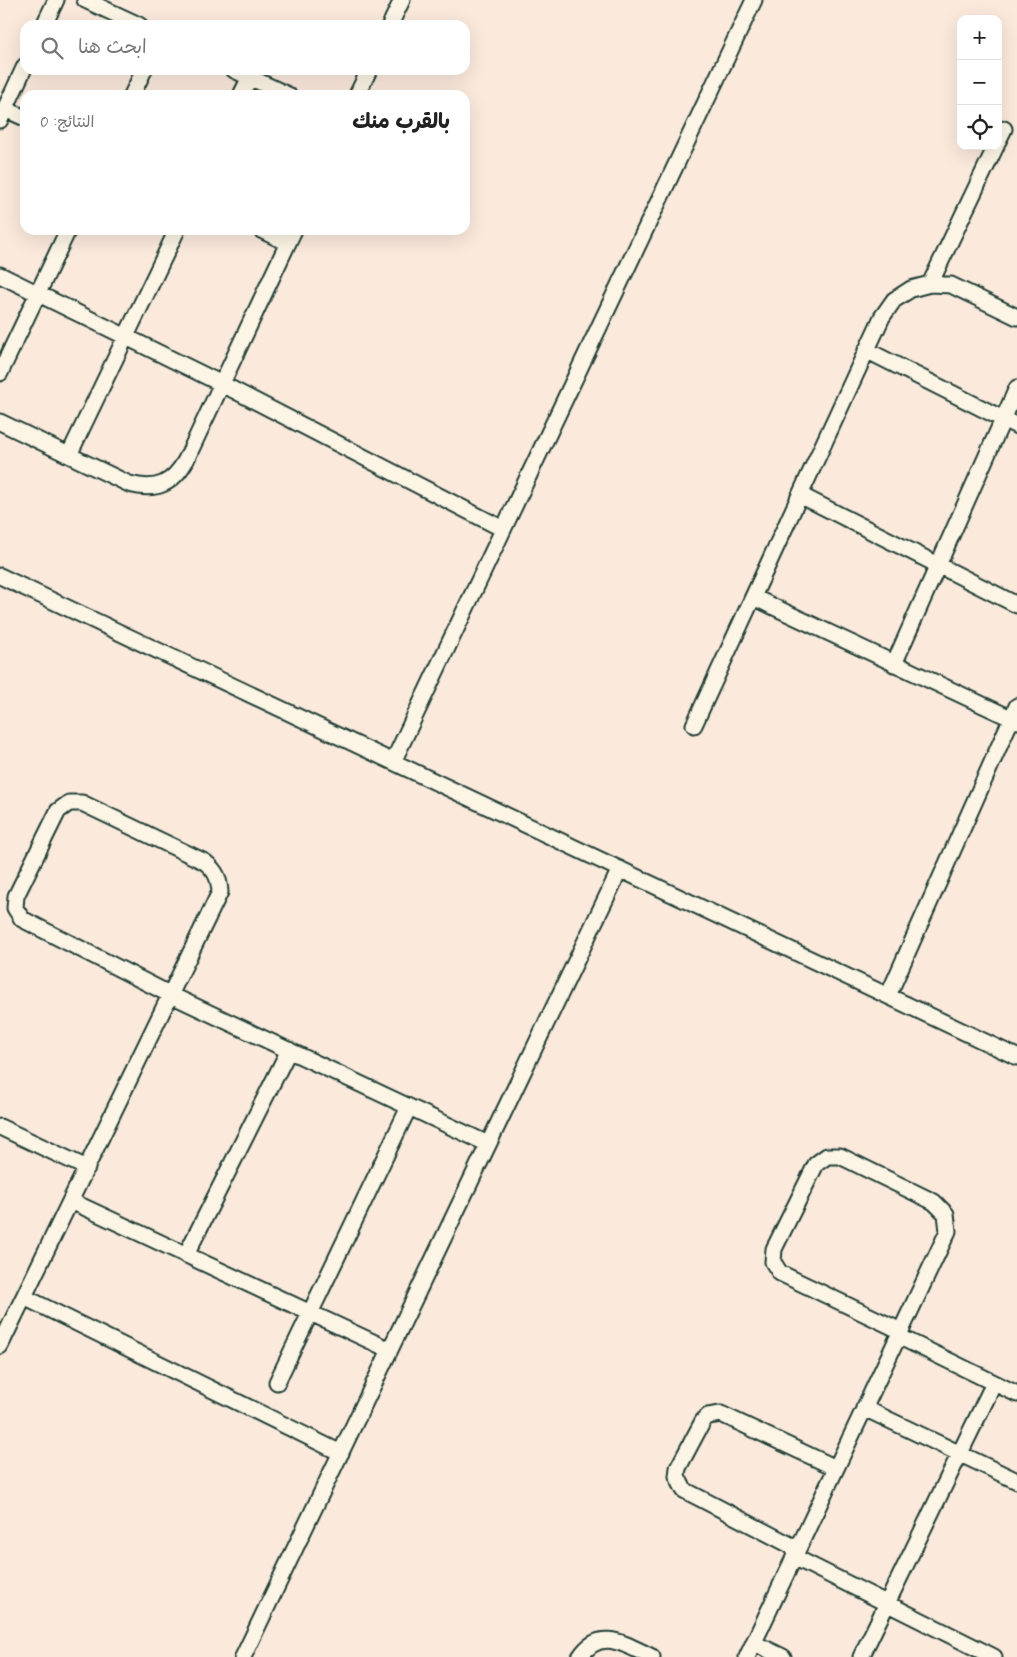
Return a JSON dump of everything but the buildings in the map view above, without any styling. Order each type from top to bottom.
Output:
[{"type":"lane","points":[[46,20],[56,0]]},
{"type":"lane","points":[[85,0],[127,20]]},
{"type":"lane","points":[[392,20],[402,0]]},
{"type":"lane","points":[[393,762],[754,0]]},
{"type":"lane","points":[[20,117],[3,114],[21,75]]},
{"type":"lane","points":[[134,90],[142,75]]},
{"type":"lane","points":[[245,75],[277,90]]},
{"type":"lane","points":[[359,90],[367,75]]},
{"type":"lane","points":[[244,90],[250,77]]},
{"type":"lane","points":[[930,284],[994,150]]},
{"type":"lane","points":[[0,373],[66,235]]},
{"type":"lane","points":[[69,455],[175,235]]},
{"type":"lane","points":[[0,422],[130,484],[142,487],[156,486],[169,481],[179,472],[186,460],[291,236]]},
{"type":"lane","points":[[0,275],[222,384],[503,529]]},
{"type":"lane","points":[[694,725],[866,350],[882,317],[894,300],[910,289],[930,284],[951,285],[1017,317]]},
{"type":"lane","points":[[866,350],[1017,426]]},
{"type":"lane","points":[[894,664],[1017,388]]},
{"type":"lane","points":[[800,495],[1017,605]]},
{"type":"lane","points":[[0,576],[1017,1057]]},
{"type":"lane","points":[[753,597],[894,664],[1015,715],[888,996]]},
{"type":"lane","points":[[0,1346],[171,995],[220,892],[217,875],[212,868],[190,854],[82,803],[69,803],[58,811],[16,896],[14,902],[22,919],[171,995],[488,1144]]},
{"type":"lane","points":[[243,1657],[620,869]]},
{"type":"lane","points":[[186,1255],[289,1050]]},
{"type":"lane","points":[[277,1382],[409,1107]]},
{"type":"lane","points":[[0,1127],[87,1168]]},
{"type":"lane","points":[[747,1657],[864,1408],[900,1333],[946,1239],[948,1231],[946,1214],[941,1207],[928,1198],[840,1156],[827,1156],[816,1164],[774,1249],[773,1262],[780,1273],[900,1333],[1017,1394]]},
{"type":"lane","points":[[71,1201],[390,1350]]},
{"type":"lane","points":[[24,1297],[341,1453]]},
{"type":"lane","points":[[861,1657],[994,1383]]},
{"type":"lane","points":[[864,1408],[1017,1481]]},
{"type":"lane","points":[[836,1468],[721,1414],[708,1416],[703,1420],[680,1460],[677,1476],[684,1490],[887,1603],[994,1657]]},
{"type":"lane","points":[[580,1657],[585,1649],[594,1643],[604,1640],[615,1640],[652,1657]]},
{"type":"lane","points":[[754,1643],[783,1657]]}]
